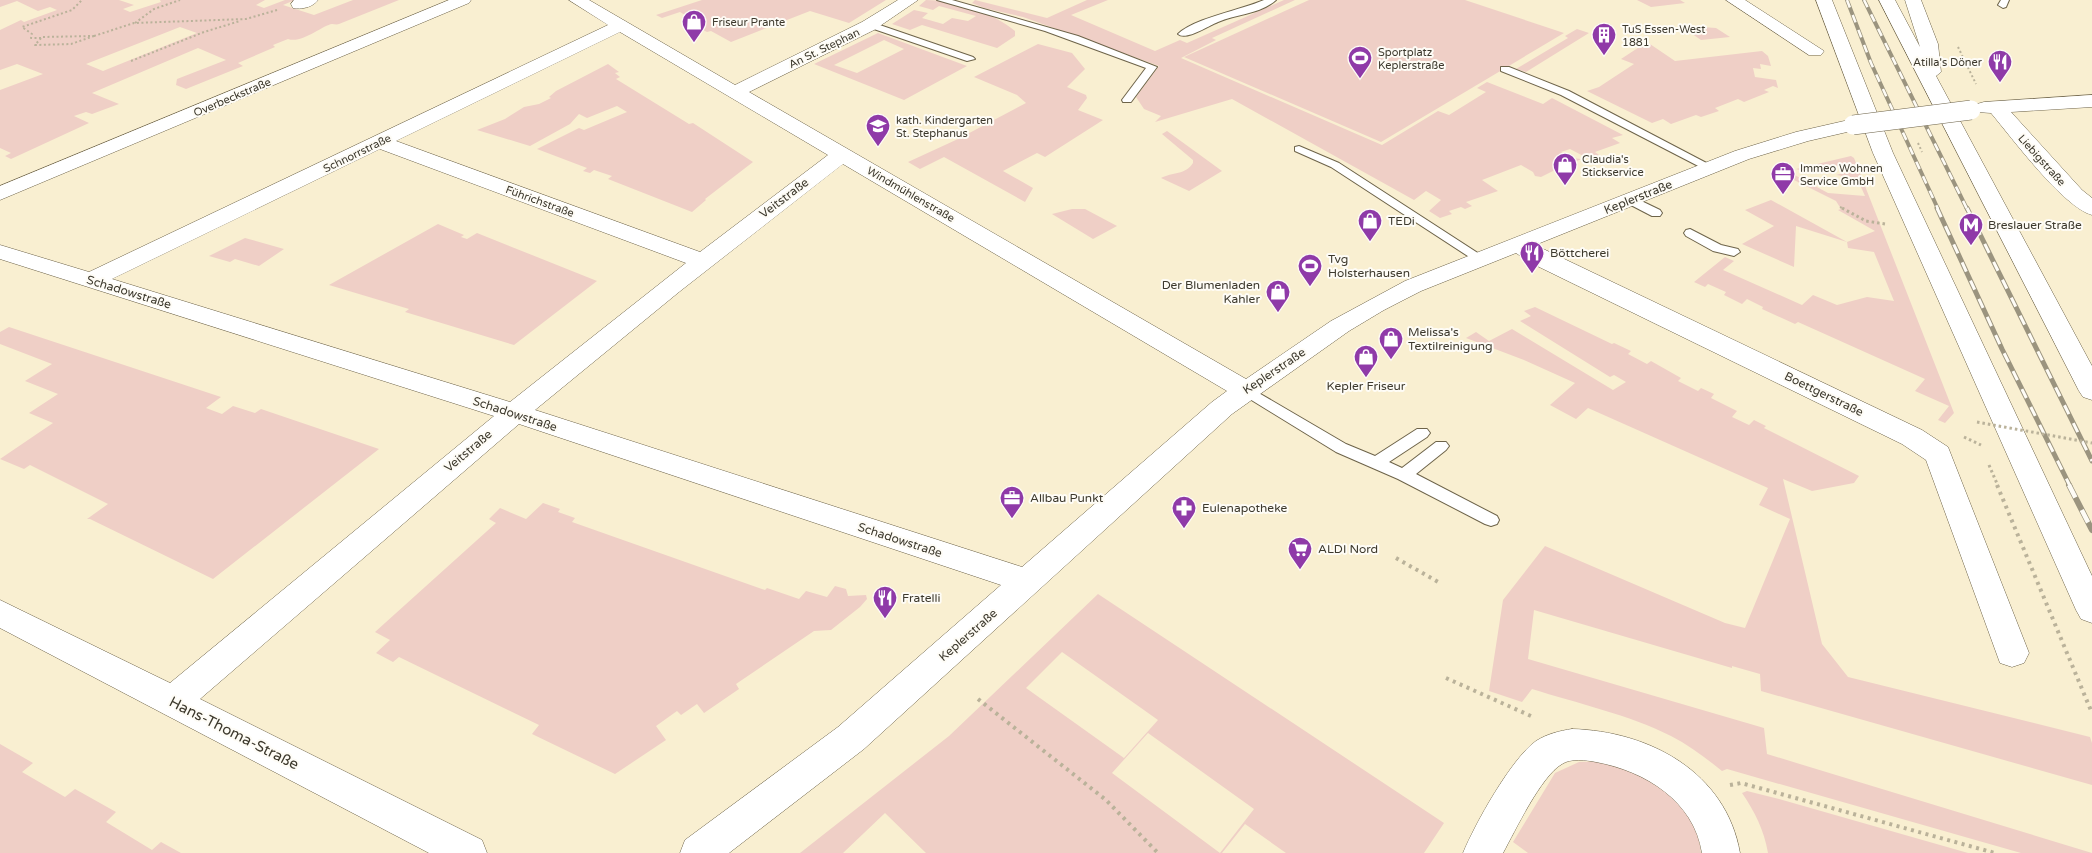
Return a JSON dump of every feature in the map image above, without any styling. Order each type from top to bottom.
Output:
[{"type":"main road","name":"Overbeckstraße","points":[[0,194],[463,0]]},
{"type":"main road","name":"Windmühlenstraße","points":[[577,0],[1246,390]]},
{"type":"main road","name":"An St. Stephan","points":[[735,92],[871,25],[910,0]]},
{"type":"main road","points":[[1734,0],[1815,51]]},
{"type":"main road","points":[[1824,0],[1883,153],[2092,610]]},
{"type":"main road","points":[[1886,0],[2092,391]]},
{"type":"main road","points":[[1913,0],[1929,44],[1934,91]]},
{"type":"main road","name":"Schnorrstraße","points":[[92,280],[622,26]]},
{"type":"main road","points":[[1996,107],[2092,101]]},
{"type":"main road","name":"Keplerstraße","points":[[699,853],[851,738],[1029,582],[1145,476],[1246,390],[1375,305],[1413,286],[1517,244],[1710,168],[1788,141],[1853,125],[1996,107]]},
{"type":"main road","name":"Liebigstraße","points":[[1996,107],[2074,195],[2092,208]]},
{"type":"main road","name":"Führichstraße","points":[[380,142],[701,260]]},
{"type":"main road","name":"Veitstraße","points":[[173,701],[514,413],[701,260],[842,155]]},
{"type":"main road","name":"Boettgerstraße","points":[[1517,244],[1539,258],[1912,436],[1938,454],[2012,653]]},
{"type":"main road","name":"Schadowstraße","points":[[0,252],[514,413],[1029,582]]},
{"type":"main road","name":"Hans-Thoma-Straße","points":[[0,613],[468,853]]},
{"type":"main road","points":[[1482,853],[1537,762],[1555,748],[1583,745],[1610,750],[1657,765],[1693,793],[1719,836],[1721,853]]},
{"type":"lane","points":[[941,0],[1006,15],[1113,51],[1152,67],[1127,100]]},
{"type":"lane","points":[[1184,34],[1222,17],[1244,12],[1272,0]]},
{"type":"lane","points":[[871,25],[970,59]]},
{"type":"lane","points":[[1504,69],[1564,93],[1710,168]]},
{"type":"lane","points":[[1299,149],[1335,165],[1481,259]]},
{"type":"lane","points":[[1631,200],[1656,214]]},
{"type":"lane","points":[[1690,233],[1717,248],[1734,252]]},
{"type":"lane","points":[[1246,390],[1333,443],[1404,475],[1491,520]]},
{"type":"lane","points":[[1376,463],[1422,433]]},
{"type":"lane","points":[[1404,475],[1441,446]]},
{"type":"path","points":[[82,0],[72,10],[22,27],[32,34],[31,38],[94,36]]},
{"type":"path","points":[[134,23],[154,9],[180,0]]},
{"type":"path","points":[[131,61],[204,32],[269,12]]},
{"type":"path","points":[[42,38],[35,45],[71,44],[134,23],[246,19]]},
{"type":"path","points":[[1958,46],[1976,84],[1996,107]]},
{"type":"path","points":[[1840,207],[1866,221],[1890,225]]},
{"type":"path","points":[[1977,422],[2092,443]]},
{"type":"path","points":[[1396,558],[1440,583]]},
{"type":"path","points":[[1446,678],[1531,716]]},
{"type":"path","points":[[978,699],[1106,800],[1158,853]]},
{"type":"path","points":[[1730,785],[1741,783],[1995,853]]},
{"type":"shaded area","points":[[0,0],[119,0],[134,5],[123,9],[130,12],[161,2],[160,0],[265,0],[256,5],[264,8],[285,0],[295,0],[283,5],[314,15],[353,0],[399,0],[338,24],[328,25],[306,37],[294,40],[288,39],[273,45],[275,47],[238,63],[243,66],[186,89],[176,85],[177,79],[226,60],[198,48],[92,93],[119,104],[92,114],[86,112],[74,116],[89,123],[11,159],[5,156],[11,153],[0,148],[0,90],[43,74],[17,64],[0,70],[0,30],[21,20],[24,22],[57,10],[50,7],[38,11],[17,1],[0,7]],"holes":[[[180,27],[197,33],[103,71],[86,64]]]},
{"type":"shaded area","points":[[702,0],[886,0],[849,23],[810,11],[731,42],[711,31],[707,32],[701,29],[704,28],[691,23],[695,21],[680,12],[662,18],[656,15]]},
{"type":"shaded area","points":[[926,0],[949,2],[985,13],[1006,24],[1015,31],[1015,36],[997,48],[922,25],[910,30],[892,24],[914,10],[928,13],[922,18],[943,24],[952,18],[968,21],[976,16],[939,6],[933,10],[919,6]]},
{"type":"shaded area","points":[[975,0],[1047,18],[1087,0],[1108,0],[1071,15],[1155,51],[1180,40],[1187,43],[1284,0],[1295,0],[1212,38],[1216,40],[1181,58],[1382,145],[1438,111],[1449,115],[1486,92],[1477,88],[1487,82],[1543,104],[1552,98],[1623,135],[1612,138],[1620,143],[1595,152],[1599,155],[1589,159],[1570,149],[1561,152],[1571,158],[1581,159],[1567,166],[1571,168],[1561,171],[1557,169],[1541,177],[1535,176],[1533,172],[1521,165],[1482,180],[1498,191],[1466,202],[1472,206],[1449,211],[1452,214],[1440,218],[1429,211],[1441,200],[1426,191],[1414,200],[1232,99],[1155,122],[1161,116],[1144,109],[1136,97],[1159,66],[1023,17],[984,8],[972,3]]},
{"type":"shaded area","name":"Sportplatz Keplerstraße","points":[[1309,0],[1465,0],[1564,33],[1381,142],[1184,57]]},
{"type":"shaded area","points":[[1637,0],[1680,0],[1685,3],[1651,7]]},
{"type":"shaded area","points":[[1716,28],[1730,37],[1701,40],[1685,29]]},
{"type":"shaded area","points":[[1577,29],[1589,33],[1526,72],[1516,69],[1568,38],[1565,36]]},
{"type":"shaded area","points":[[878,33],[967,66],[904,100],[814,64]],"holes":[[[884,40],[904,49],[857,73],[834,65]]]},
{"type":"shaded area","points":[[1647,42],[1675,61],[1762,51],[1768,56],[1771,66],[1760,64],[1761,69],[1753,68],[1755,77],[1776,80],[1778,88],[1773,86],[1764,90],[1769,92],[1744,102],[1738,99],[1715,108],[1719,111],[1701,117],[1696,115],[1671,124],[1663,119],[1652,123],[1587,91],[1599,87],[1634,64],[1621,59]]},
{"type":"shaded area","points":[[1038,44],[1072,53],[1085,69],[1067,87],[1086,95],[1087,98],[1078,110],[1103,120],[1045,157],[1037,153],[1003,171],[1033,188],[1025,202],[944,157],[920,169],[908,162],[958,139],[1026,103],[1017,95],[974,77]]},
{"type":"shaded area","points":[[608,64],[619,72],[615,73],[620,77],[616,79],[689,124],[693,123],[753,162],[705,199],[692,212],[608,179],[612,176],[594,170],[590,173],[583,171],[587,168],[537,149],[579,128],[584,130],[627,112],[617,106],[587,118],[579,114],[570,124],[530,146],[477,130],[505,119],[524,107],[539,104],[551,98],[549,97],[556,91]]},
{"type":"shaded area","points":[[1167,131],[1222,171],[1189,191],[1161,178],[1187,170],[1193,163],[1193,160],[1162,134]]},
{"type":"shaded area","points":[[1851,156],[1854,158],[1954,413],[1945,423],[1938,420],[1949,406],[1915,391],[1925,379],[1798,322],[1795,324],[1762,309],[1763,307],[1747,299],[1742,304],[1724,295],[1726,292],[1708,284],[1705,287],[1694,282],[1725,257],[1734,261],[1723,270],[1802,305],[1813,295],[1837,305],[1867,297],[1894,301],[1874,252],[1848,248],[1847,242],[1875,231],[1838,210],[1841,209],[1836,201],[1794,180],[1791,173],[1828,193],[1865,196],[1857,178],[1836,175],[1850,171],[1840,165],[1810,173],[1796,169]]},
{"type":"shaded area","points":[[1771,200],[1847,242],[1796,226],[1794,267],[1742,244],[1774,226],[1745,210]]},
{"type":"shaded area","points":[[1072,209],[1085,209],[1117,226],[1093,239],[1052,214]]},
{"type":"shaded area","points":[[438,224],[464,235],[461,237],[467,239],[477,233],[597,281],[514,345],[405,312],[409,309],[329,285]]},
{"type":"shaded area","points":[[245,238],[284,249],[259,266],[235,259],[230,262],[209,256]]},
{"type":"shaded area","points":[[1535,307],[1612,344],[1614,343],[1631,351],[1628,354],[1647,364],[1651,361],[1681,378],[1678,381],[1698,391],[1701,388],[1714,394],[1711,398],[1737,411],[1732,417],[1749,425],[1754,420],[1766,426],[1764,428],[1859,476],[1854,483],[1812,491],[1783,479],[1822,644],[1848,677],[2090,737],[2092,743],[2092,785],[1761,691],[1760,674],[1732,666],[1732,668],[1534,610],[1528,659],[1764,728],[1767,754],[2092,853],[2021,853],[1727,769],[1722,771],[1698,752],[1671,736],[1603,710],[1532,689],[1522,702],[1489,691],[1503,600],[1545,546],[1725,623],[1745,628],[1790,519],[1759,505],[1768,488],[1588,408],[1576,419],[1550,405],[1575,383],[1524,360],[1466,338],[1476,332],[1489,341],[1512,329],[1613,390],[1626,382],[1614,375],[1610,377],[1520,321],[1531,316],[1524,311]]},
{"type":"shaded area","points":[[9,327],[221,397],[206,408],[222,414],[233,406],[255,413],[261,409],[379,449],[213,579],[87,519],[108,504],[30,465],[24,469],[0,459],[53,423],[29,413],[58,394],[25,381],[52,364],[0,344],[0,332]]},
{"type":"shaded area","points":[[543,503],[560,509],[558,512],[575,518],[572,522],[765,590],[767,588],[799,599],[806,591],[827,597],[835,586],[846,589],[848,596],[866,595],[867,599],[831,630],[814,631],[736,684],[739,689],[704,713],[697,704],[681,715],[677,711],[656,726],[666,740],[615,774],[532,734],[539,725],[399,657],[393,662],[376,653],[390,640],[375,632],[496,523],[489,519],[500,508],[526,519]]},
{"type":"shaded area","points":[[1098,594],[1444,823],[1424,853],[1286,853],[1245,824],[1222,853],[1220,853],[926,853],[885,813],[843,853],[800,853],[949,736]],"holes":[[[1062,652],[1158,720],[1124,758],[1026,688]],[[1148,733],[1254,809],[1220,853],[1112,773]]]},
{"type":"shaded area","points":[[0,744],[33,763],[22,772],[65,797],[75,789],[116,812],[106,822],[152,850],[161,842],[181,853],[0,853]]},
{"type":"shaded area","points":[[1604,761],[1652,779],[1674,797],[1693,823],[1700,842],[1701,853],[1528,853],[1513,842],[1555,773],[1579,762]]},
{"type":"shaded area","points":[[1747,791],[1968,853],[1768,853],[1758,822],[1742,793]]},
{"type":"railway","points":[[1847,0],[1871,63],[1938,209]]},
{"type":"railway","points":[[1864,0],[1967,209]]},
{"type":"railway","points":[[1937,208],[2002,349],[2070,486]]},
{"type":"railway","points":[[1967,208],[2092,461]]},
{"type":"railway","points":[[2069,485],[2092,530]]},
{"type":"place","name":"Friseur Prante","points":[[694,43]]},
{"type":"place","name":"TuS Essen-West 1881","points":[[1604,56]]},
{"type":"place","name":"Sportplatz Keplerstraße","points":[[1360,79]]},
{"type":"place","name":"Atilla's Döner","points":[[2000,83]]},
{"type":"place","name":"kath. Kindergarten St. Stephanus","points":[[878,147]]},
{"type":"place","name":"Claudia's Stickservice","points":[[1565,186]]},
{"type":"place","name":"Immeo Wohnen Service GmbH","points":[[1783,195]]},
{"type":"place","name":"TEDi","points":[[1370,242]]},
{"type":"place","name":"Breslauer Straße","points":[[1971,246]]},
{"type":"place","name":"Böttcherei","points":[[1532,274]]},
{"type":"place","name":"Tvg Holsterhausen","points":[[1310,287]]},
{"type":"place","name":"Der Blumenladen Kahler","points":[[1278,313]]},
{"type":"place","name":"Melissa's Textilreinigung","points":[[1391,360]]},
{"type":"place","name":"Kepler Friseur","points":[[1366,378]]},
{"type":"place","name":"Allbau Punkt","points":[[1012,519]]},
{"type":"place","name":"Eulenapotheke","points":[[1184,529]]},
{"type":"place","name":"ALDI Nord","points":[[1300,570]]},
{"type":"place","name":"Fratelli","points":[[885,619]]}]
